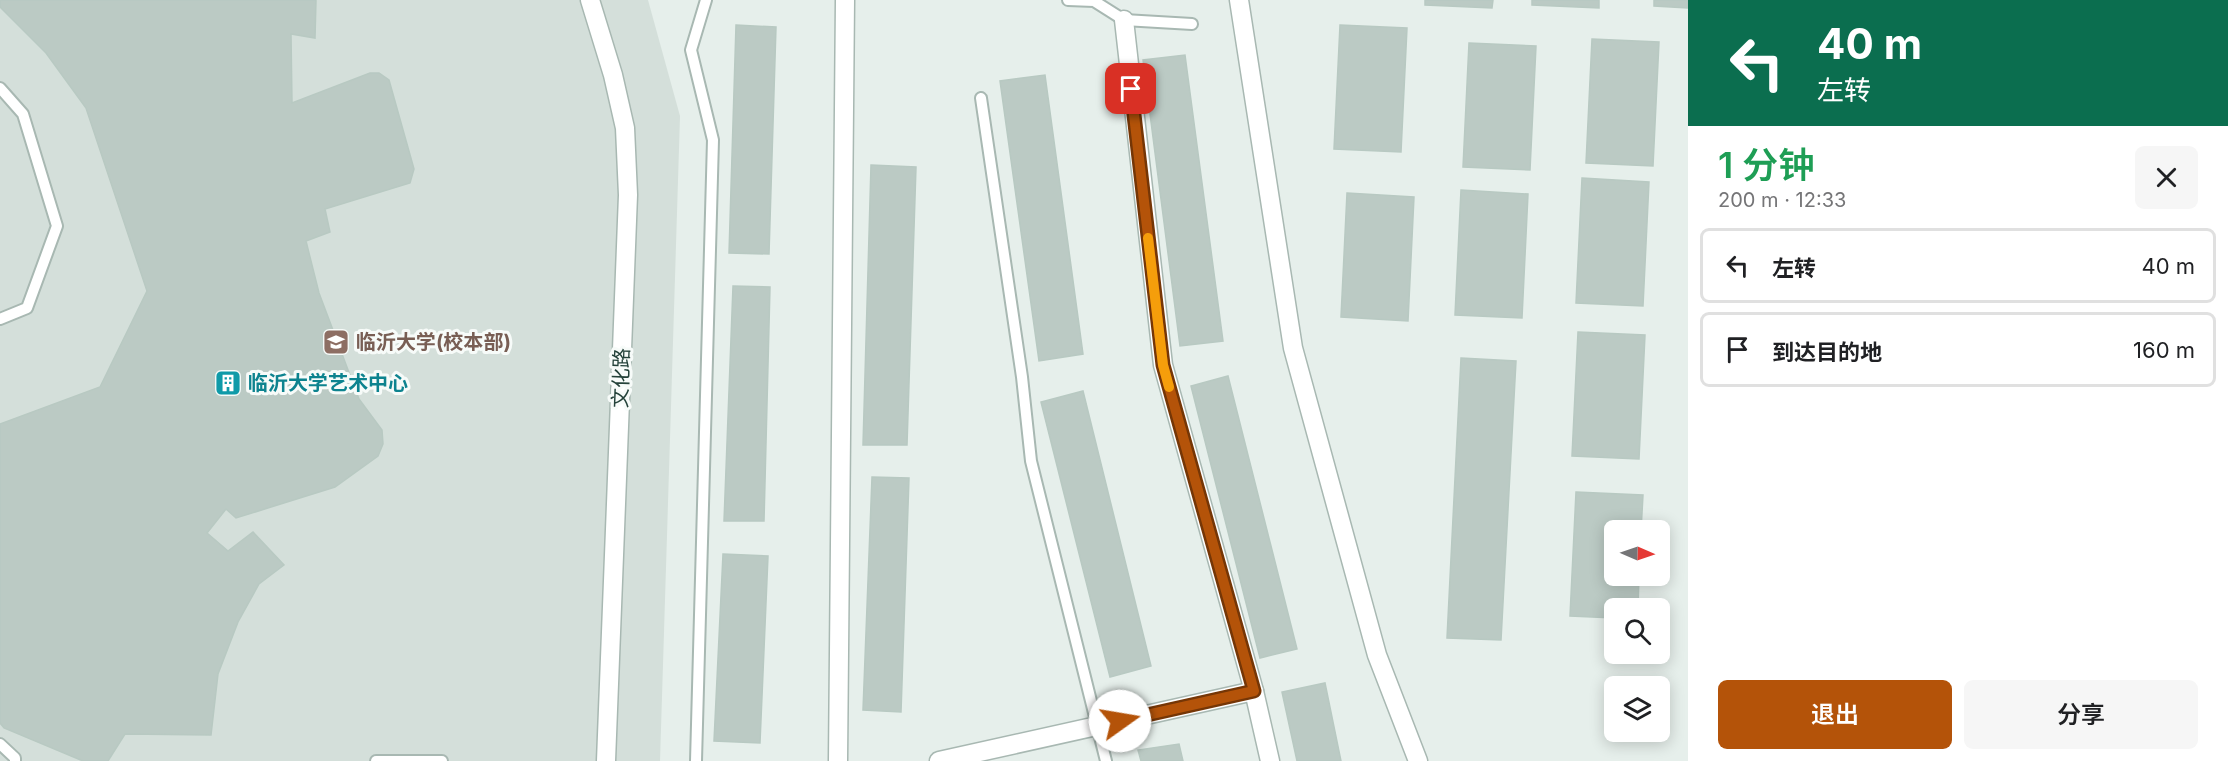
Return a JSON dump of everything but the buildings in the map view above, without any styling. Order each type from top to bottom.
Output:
[{"type":"street","name":"文化路","points":[[590,0],[613,75],[626,128],[628,195],[606,761]]},
{"type":"street","points":[[838,761],[844,0]]},
{"type":"street","points":[[1239,0],[1293,348],[1377,655],[1418,761]]},
{"type":"street","points":[[1124,20],[1163,365],[1254,691],[1270,761]]},
{"type":"street","points":[[939,761],[971,758],[1097,726],[1254,691]]},
{"type":"lane","points":[[696,761],[713,140],[691,50],[706,0]]},
{"type":"lane","points":[[1068,0],[1094,1],[1124,20],[1192,24]]},
{"type":"lane","points":[[0,88],[23,114],[57,226],[27,308],[0,320]]},
{"type":"lane","points":[[981,98],[1022,377],[1030,461],[1106,761]]},
{"type":"lane","points":[[0,744],[15,759],[27,761]]},
{"type":"lane","points":[[376,761],[442,761]]},
{"type":"shaded area","name":"临沂大学(校本部)","points":[[0,0],[648,0],[680,116],[660,761],[0,761]]},
{"type":"slow traffic","points":[[1148,238],[1163,365],[1169,387]]},
{"type":"place","name":"临沂大学(校本部)","points":[[336,342]]},
{"type":"place","name":"临沂大学艺术中心","points":[[228,383]]},
{"type":"route","points":[[1120,721],[1254,691],[1163,365],[1131,89]]}]
